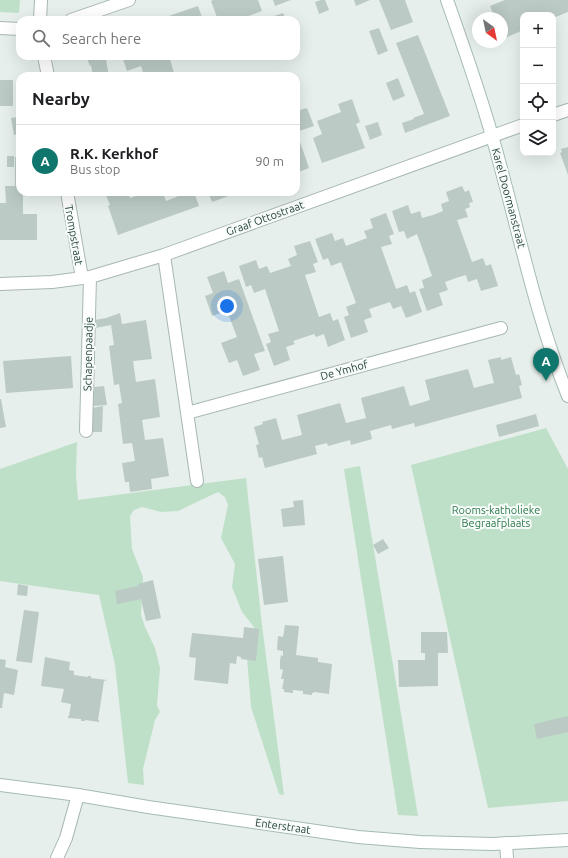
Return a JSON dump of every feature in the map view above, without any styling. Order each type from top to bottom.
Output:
[{"type":"street","points":[[40,16],[41,0]]},
{"type":"street","points":[[83,16],[129,0]]},
{"type":"street","name":"Karel Doormanstraat","points":[[447,0],[492,136],[540,315],[557,368],[568,396]]},
{"type":"street","points":[[0,28],[16,29]]},
{"type":"street","points":[[45,60],[47,72]]},
{"type":"street","points":[[556,114],[568,110]]},
{"type":"street","name":"Graaf Ottostraat","points":[[0,284],[52,282],[86,277],[164,255],[520,126]]},
{"type":"street","name":"Trompstraat","points":[[68,196],[86,277]]},
{"type":"street","points":[[164,255],[197,481]]},
{"type":"street","name":"Schapenpaadje","points":[[86,277],[86,431]]},
{"type":"street","name":"De Ymhof","points":[[187,413],[501,328]]},
{"type":"street","name":"Enterstraat","points":[[0,785],[78,795],[148,807],[358,837],[420,842],[506,843],[568,840]]},
{"type":"street","points":[[57,858],[66,838],[78,795]]},
{"type":"street","points":[[506,843],[507,858]]},
{"type":"green space","points":[[0,0],[20,0],[19,13],[0,12]]},
{"type":"green space","name":"Rooms-katholieke Begraafplaats","points":[[546,428],[568,469],[568,801],[488,808],[411,465]]},
{"type":"green space","points":[[77,442],[76,475],[78,500],[246,478],[262,625],[284,795],[279,794],[251,707],[247,658],[253,658],[254,627],[242,612],[232,587],[235,564],[221,538],[228,505],[225,497],[218,492],[178,511],[161,512],[142,507],[134,510],[130,516],[132,549],[143,577],[141,615],[155,648],[160,668],[157,705],[160,712],[155,720],[143,769],[144,785],[128,783],[115,665],[99,595],[0,581],[0,469]]},
{"type":"green space","points":[[360,466],[418,816],[398,815],[344,469]]},
{"type":"building","points":[[258,0],[262,11],[249,16],[217,16],[211,1]]},
{"type":"building","points":[[273,0],[291,0],[275,6]]},
{"type":"building","points":[[325,0],[329,10],[319,14],[315,2]]},
{"type":"building","points":[[354,0],[370,0],[356,6]]},
{"type":"building","points":[[379,0],[405,0],[413,22],[391,30]]},
{"type":"building","points":[[505,0],[568,0],[568,12],[556,17],[556,12],[520,12],[520,31],[508,37],[508,12],[492,12],[490,6]]},
{"type":"building","points":[[198,6],[202,16],[169,16]]},
{"type":"building","points":[[283,13],[284,16],[274,16]]},
{"type":"building","points":[[379,28],[388,51],[378,55],[369,31]]},
{"type":"building","points":[[418,35],[450,116],[405,133],[402,123],[424,114],[396,43]]},
{"type":"building","points":[[88,60],[106,60],[108,72],[92,72],[91,65],[90,66]]},
{"type":"building","points":[[123,60],[170,60],[174,72],[143,72],[141,66],[127,71]]},
{"type":"building","points":[[398,78],[405,96],[393,101],[386,83]]},
{"type":"building","points":[[0,80],[13,80],[13,106],[0,106]]},
{"type":"building","points":[[352,99],[360,122],[356,124],[365,148],[322,163],[313,138],[322,134],[317,121],[341,112],[338,104]]},
{"type":"building","points":[[307,108],[314,126],[300,131],[300,110]]},
{"type":"building","points":[[16,117],[16,135],[14,135],[11,118]]},
{"type":"building","points":[[378,122],[382,135],[370,140],[365,126]]},
{"type":"building","points":[[300,142],[309,168],[300,171]]},
{"type":"building","points":[[568,147],[568,175],[560,153],[562,152],[561,149]]},
{"type":"building","points":[[7,156],[14,156],[14,167],[7,167]]},
{"type":"building","points":[[16,157],[16,196],[23,196],[23,214],[37,214],[37,240],[0,240],[0,203],[6,203],[5,186],[15,186]]},
{"type":"building","points":[[462,186],[465,192],[469,190],[473,202],[469,203],[470,207],[465,209],[468,217],[457,220],[472,262],[483,258],[486,266],[491,264],[498,286],[481,291],[477,279],[468,282],[466,275],[456,278],[445,282],[448,290],[439,293],[443,305],[427,311],[419,289],[424,288],[422,280],[432,276],[425,256],[417,234],[407,239],[404,231],[399,232],[392,211],[408,205],[411,214],[420,211],[422,218],[433,215],[443,211],[441,204],[449,201],[446,192]]},
{"type":"building","points":[[106,196],[129,196],[130,198],[136,196],[164,196],[166,201],[178,196],[195,196],[199,206],[118,235],[108,206],[110,205]]},
{"type":"building","points":[[210,196],[229,196],[212,202]]},
{"type":"building","points":[[386,213],[394,234],[389,236],[392,244],[381,247],[396,289],[407,285],[410,293],[415,291],[422,312],[406,318],[401,306],[393,309],[390,302],[369,309],[372,317],[364,320],[368,332],[351,338],[344,317],[349,315],[346,307],[356,303],[341,262],[331,266],[328,258],[323,260],[315,239],[332,233],[335,241],[343,238],[346,246],[367,238],[364,231],[373,228],[370,219]]},
{"type":"building","points":[[310,241],[318,262],[313,264],[316,272],[305,275],[319,317],[330,313],[333,321],[338,319],[345,340],[328,347],[324,334],[316,337],[314,334],[293,341],[295,344],[286,347],[290,360],[274,366],[266,344],[271,342],[268,334],[279,331],[265,289],[254,293],[251,285],[246,287],[239,266],[256,260],[259,269],[267,266],[270,273],[291,266],[288,259],[297,255],[294,246]]},
{"type":"building","points":[[224,271],[228,283],[239,279],[265,351],[254,354],[260,370],[243,376],[237,360],[229,363],[221,343],[237,337],[227,311],[212,316],[205,296],[213,293],[207,277]]},
{"type":"building","points":[[120,313],[122,324],[146,320],[152,359],[133,361],[136,382],[155,379],[160,417],[142,420],[145,440],[163,438],[169,476],[151,479],[152,489],[130,492],[129,482],[125,482],[122,463],[135,461],[132,443],[123,444],[118,404],[122,403],[119,384],[114,385],[109,346],[114,345],[111,325],[95,328],[95,320]]},
{"type":"building","points":[[71,356],[73,388],[6,393],[3,361]]},
{"type":"building","points":[[501,357],[501,360],[511,357],[516,375],[519,374],[522,385],[519,386],[522,398],[415,427],[414,423],[392,429],[391,425],[370,431],[372,439],[351,445],[350,440],[328,446],[327,443],[315,446],[317,454],[265,468],[262,457],[259,458],[256,445],[259,444],[254,427],[263,424],[262,422],[276,418],[282,440],[302,435],[297,415],[340,403],[346,423],[366,418],[361,398],[404,386],[410,406],[430,400],[425,380],[468,369],[474,388],[494,383],[488,360]]},
{"type":"building","points":[[104,386],[107,405],[93,406],[94,387]]},
{"type":"building","points":[[0,399],[6,427],[0,428]]},
{"type":"building","points":[[103,406],[102,432],[91,432],[92,408]]},
{"type":"building","points":[[536,414],[539,426],[499,437],[496,425]]},
{"type":"building","points":[[303,500],[305,525],[283,527],[281,509],[294,507],[293,501]]},
{"type":"building","points":[[383,539],[389,548],[378,554],[373,545]]},
{"type":"building","points":[[283,556],[288,602],[264,605],[258,559]]},
{"type":"building","points":[[153,580],[161,618],[146,621],[141,599],[117,604],[115,591],[138,586],[138,584]]},
{"type":"building","points":[[18,584],[28,586],[27,596],[17,595]]},
{"type":"building","points":[[24,610],[39,612],[32,663],[16,661]]},
{"type":"building","points":[[285,625],[299,626],[296,655],[318,658],[318,662],[332,664],[329,694],[314,692],[312,695],[303,694],[303,691],[293,690],[293,693],[284,692],[284,689],[282,689],[284,679],[281,679],[283,670],[280,669],[280,661],[281,655],[283,656],[283,651],[277,650],[278,636],[283,637]]},
{"type":"building","points":[[244,627],[259,629],[256,661],[241,659],[241,657],[237,656],[236,664],[230,663],[228,684],[194,680],[196,658],[189,657],[192,633],[243,638]]},
{"type":"building","points":[[421,632],[447,632],[448,653],[438,653],[438,686],[399,687],[398,660],[425,660],[425,653],[421,653]]},
{"type":"building","points":[[45,657],[70,662],[69,670],[74,671],[74,675],[91,676],[91,678],[107,680],[104,681],[98,720],[99,722],[85,720],[81,721],[81,719],[68,718],[71,704],[61,702],[64,689],[41,686]]},
{"type":"building","points":[[0,659],[6,660],[5,667],[18,670],[14,695],[4,693],[2,708],[0,708]]},
{"type":"building","points":[[568,716],[568,732],[537,739],[534,724]]},
{"type":"place","name":"R.K. Kerkhof","points":[[546,381]]}]
